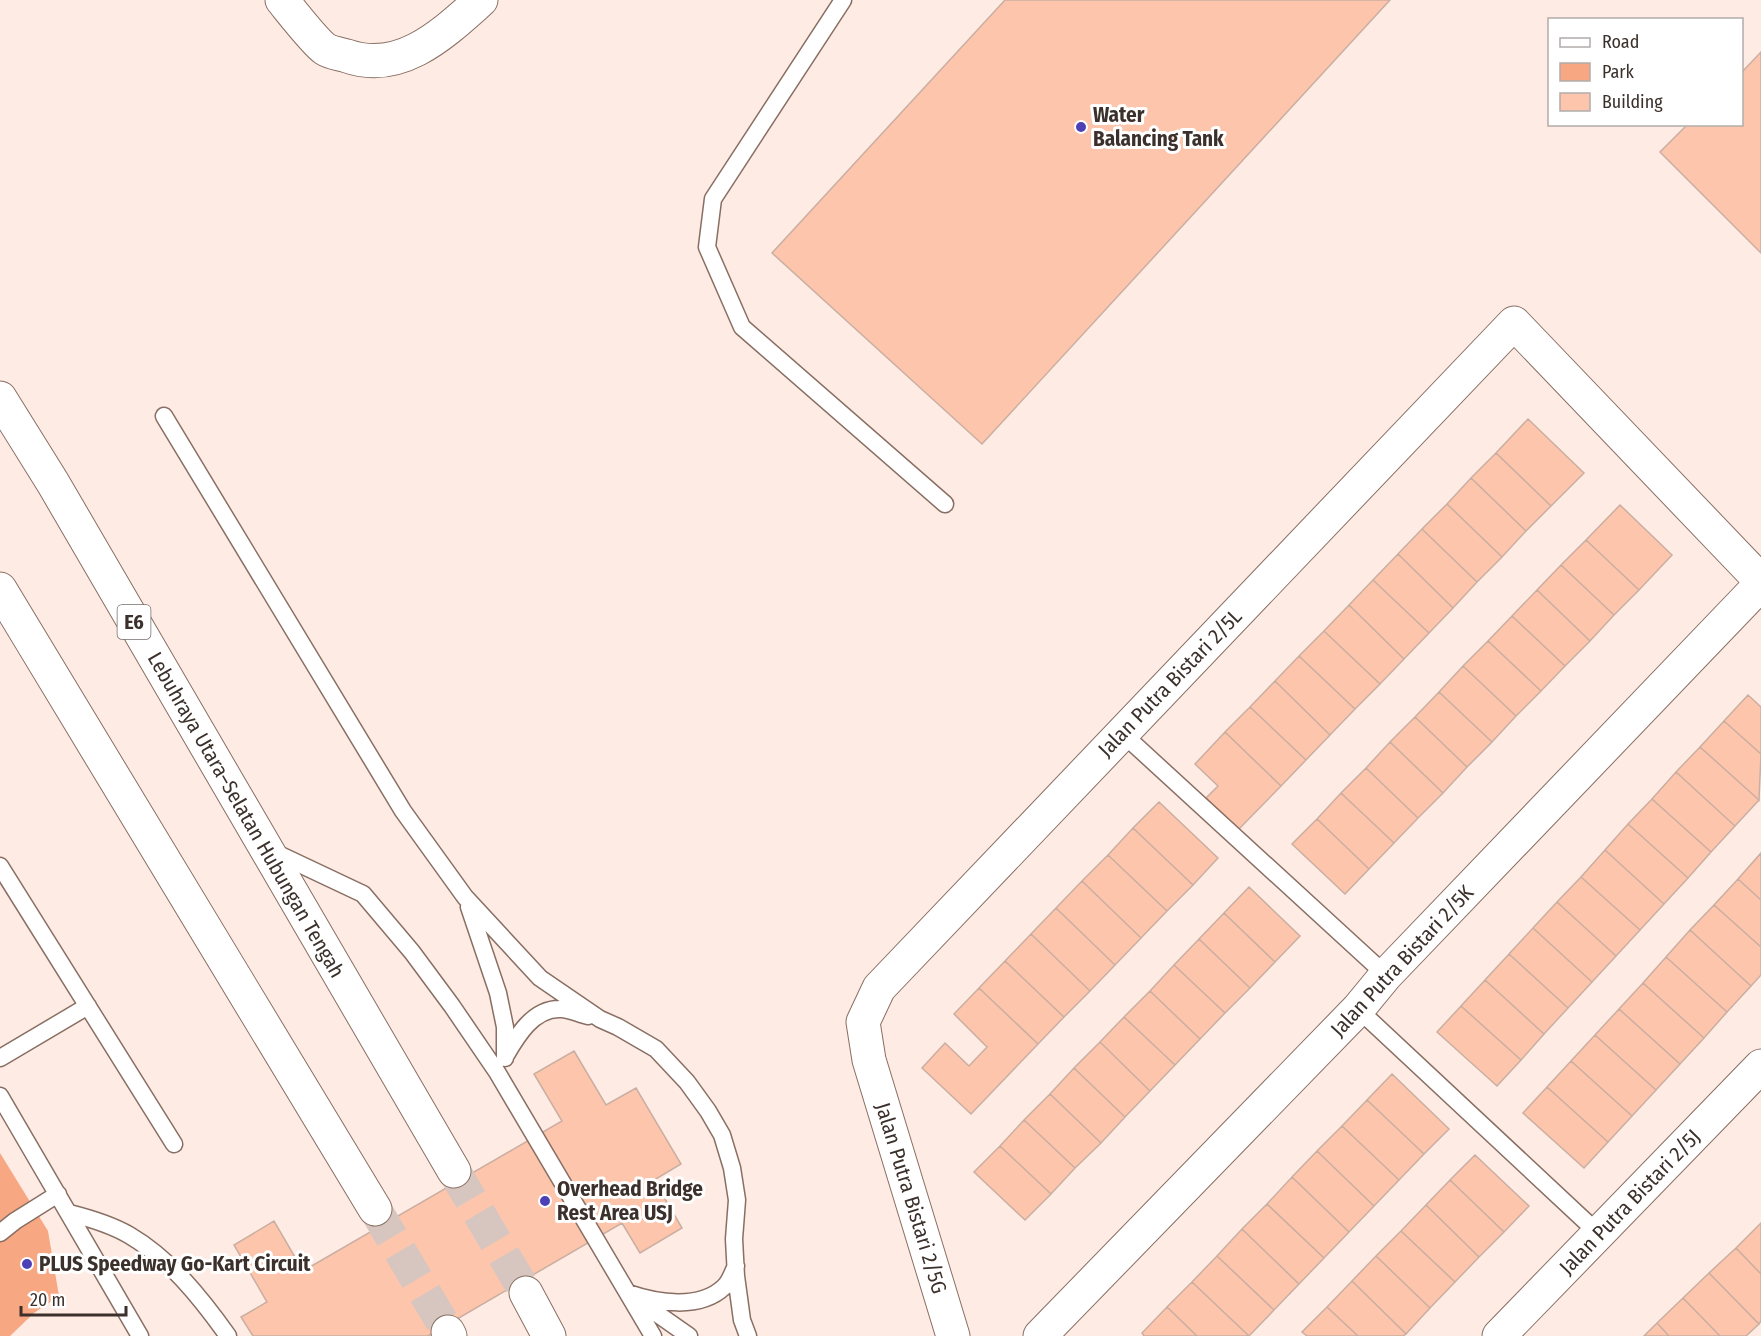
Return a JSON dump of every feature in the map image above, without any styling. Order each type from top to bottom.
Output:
[{"type":"main road","points":[[282,0],[325,49],[358,60],[376,62],[397,58],[426,46],[481,0]]},
{"type":"main road","name":"Jalan Putra Bistari 2/5L","points":[[869,1060],[863,1022],[879,988],[1514,323],[1761,582]]},
{"type":"main road","name":"Lebuhraya Utara–Selatan Hubungan Tengah","points":[[0,398],[454,1170]]},
{"type":"main road","name":"Jalan Putra Bistari 2/5K","points":[[1040,1336],[1358,1009],[1386,975],[1761,582]]},
{"type":"main road","points":[[0,589],[375,1209]]},
{"type":"main road","name":"Jalan Putra Bistari 2/5G","points":[[869,1060],[953,1336]]},
{"type":"main road","name":"Jalan Putra Bistari 2/5J","points":[[1499,1336],[1761,1066]]},
{"type":"main road","points":[[526,1293],[549,1336]]},
{"type":"lane","points":[[843,0],[713,199],[707,247],[742,327],[945,504]]},
{"type":"lane","points":[[164,416],[402,811],[465,897],[540,978],[600,1019]]},
{"type":"lane","points":[[1123,734],[1386,975]]},
{"type":"lane","points":[[265,847],[363,894],[412,952],[452,1006],[501,1065],[653,1336]]},
{"type":"lane","points":[[0,866],[174,1144]]},
{"type":"lane","points":[[465,897],[498,993],[506,1027],[501,1065]]},
{"type":"lane","points":[[0,1058],[88,1006]]},
{"type":"lane","points":[[501,1065],[525,1027],[541,1014],[559,1009],[600,1019],[618,1027],[656,1049],[687,1082],[722,1135],[732,1168],[737,1200],[734,1239],[736,1265],[742,1320],[748,1336]]},
{"type":"lane","points":[[1358,1009],[1599,1234]]},
{"type":"lane","points":[[0,1096],[140,1336]]},
{"type":"lane","points":[[0,1233],[58,1194]]},
{"type":"lane","points":[[69,1212],[98,1220],[129,1235],[167,1264],[203,1301],[228,1336]]},
{"type":"lane","points":[[628,1293],[652,1301],[671,1302],[712,1296],[726,1286],[736,1265]]},
{"type":"lane","points":[[628,1293],[689,1336]]},
{"type":"green space","name":"PLUS Speedway Go-Kart Circuit","points":[[0,1153],[48,1231],[59,1296],[34,1313],[10,1336],[0,1336]]},
{"type":"building","name":"Water Balancing Tank","points":[[1005,0],[1390,0],[982,444],[772,253]]},
{"type":"building","points":[[1761,52],[1761,253],[1660,152],[1686,126],[1743,126],[1743,71]]},
{"type":"building","points":[[1528,419],[1584,473],[1551,506],[1496,453]]},
{"type":"building","points":[[1496,453],[1551,506],[1526,531],[1471,478]]},
{"type":"building","points":[[1471,478],[1526,531],[1502,557],[1447,504]]},
{"type":"building","points":[[1447,504],[1502,557],[1477,582],[1422,529]]},
{"type":"building","points":[[1620,505],[1672,555],[1639,590],[1586,540]]},
{"type":"building","points":[[1422,529],[1477,582],[1453,608],[1398,554]]},
{"type":"building","points":[[1586,540],[1639,590],[1614,615],[1561,565]]},
{"type":"building","points":[[1398,554],[1453,608],[1429,633],[1373,580]]},
{"type":"building","points":[[1561,565],[1614,615],[1590,641],[1537,590]]},
{"type":"building","points":[[1373,580],[1429,633],[1404,659],[1349,605]]},
{"type":"building","points":[[1537,590],[1590,641],[1565,666],[1512,616]]},
{"type":"building","points":[[1349,605],[1404,659],[1380,684],[1324,631]]},
{"type":"building","points":[[1512,616],[1565,666],[1541,691],[1488,641]]},
{"type":"building","points":[[1324,631],[1380,684],[1355,709],[1299,656]]},
{"type":"building","points":[[1488,641],[1541,691],[1516,716],[1463,666]]},
{"type":"building","points":[[1299,656],[1355,709],[1330,735],[1275,681]]},
{"type":"building","points":[[1463,666],[1516,716],[1492,742],[1439,692]]},
{"type":"building","points":[[1275,681],[1330,735],[1306,760],[1250,707]]},
{"type":"building","points":[[1439,692],[1492,742],[1467,767],[1415,717]]},
{"type":"building","points":[[1748,695],[1761,707],[1761,754],[1724,721]]},
{"type":"building","points":[[1250,707],[1306,760],[1281,786],[1225,732]]},
{"type":"building","points":[[1415,717],[1467,767],[1443,793],[1390,742]]},
{"type":"building","points":[[1724,721],[1761,754],[1759,800],[1700,747]]},
{"type":"building","points":[[1225,732],[1281,786],[1239,829],[1206,798],[1218,786],[1195,764]]},
{"type":"building","points":[[1390,742],[1443,793],[1418,818],[1366,768]]},
{"type":"building","points":[[1700,747],[1759,800],[1735,826],[1676,772]]},
{"type":"building","points":[[1366,768],[1418,818],[1394,843],[1341,793]]},
{"type":"building","points":[[1676,772],[1735,826],[1711,852],[1652,799]]},
{"type":"building","points":[[1341,793],[1394,843],[1369,869],[1317,819]]},
{"type":"building","points":[[1652,799],[1711,852],[1688,878],[1628,824]]},
{"type":"building","points":[[1159,802],[1218,858],[1193,885],[1133,828]]},
{"type":"building","points":[[1317,819],[1369,869],[1345,894],[1292,844]]},
{"type":"building","points":[[1628,824],[1688,878],[1664,904],[1605,850]]},
{"type":"building","points":[[1133,828],[1193,885],[1167,911],[1108,855]]},
{"type":"building","points":[[1605,850],[1664,904],[1640,930],[1581,877]]},
{"type":"building","points":[[1761,853],[1761,900],[1738,879]]},
{"type":"building","points":[[1108,855],[1167,911],[1141,938],[1082,881]]},
{"type":"building","points":[[1581,877],[1640,930],[1616,956],[1557,902]]},
{"type":"building","points":[[1738,879],[1761,900],[1761,947],[1714,905]]},
{"type":"building","points":[[1082,881],[1141,938],[1115,965],[1056,908]]},
{"type":"building","points":[[1249,887],[1300,936],[1275,962],[1224,913]]},
{"type":"building","points":[[1557,902],[1616,956],[1592,982],[1533,928]]},
{"type":"building","points":[[1714,905],[1761,947],[1761,975],[1751,986],[1690,930]]},
{"type":"building","points":[[1056,908],[1115,965],[1090,991],[1031,934]]},
{"type":"building","points":[[1224,913],[1275,962],[1250,988],[1199,939]]},
{"type":"building","points":[[1533,928],[1592,982],[1568,1008],[1509,954]]},
{"type":"building","points":[[1690,930],[1751,986],[1727,1012],[1666,957]]},
{"type":"building","points":[[1031,934],[1090,991],[1064,1017],[1005,961]]},
{"type":"building","points":[[1199,939],[1250,988],[1225,1013],[1174,965]]},
{"type":"building","points":[[1509,954],[1568,1008],[1544,1034],[1485,980]]},
{"type":"building","points":[[1666,957],[1727,1012],[1704,1038],[1643,983]]},
{"type":"building","points":[[1005,961],[1064,1017],[1038,1044],[979,988]]},
{"type":"building","points":[[1174,965],[1225,1013],[1200,1039],[1150,991]]},
{"type":"building","points":[[1485,980],[1544,1034],[1521,1060],[1461,1006]]},
{"type":"building","points":[[1643,983],[1704,1038],[1680,1064],[1619,1009]]},
{"type":"building","points":[[979,988],[1038,1044],[971,1114],[922,1068],[945,1043],[969,1066],[987,1047],[954,1014]]},
{"type":"building","points":[[1150,991],[1200,1039],[1175,1065],[1124,1017]]},
{"type":"building","points":[[1461,1006],[1521,1060],[1497,1086],[1437,1032]]},
{"type":"building","points":[[1619,1009],[1680,1064],[1656,1090],[1595,1035]]},
{"type":"building","points":[[1124,1017],[1175,1065],[1150,1091],[1100,1042]]},
{"type":"building","points":[[1595,1035],[1656,1090],[1632,1116],[1571,1061]]},
{"type":"building","points":[[1100,1042],[1150,1091],[1125,1117],[1074,1068]]},
{"type":"building","name":"Overhead Bridge Rest Area USJ","points":[[574,1051],[606,1105],[636,1088],[681,1164],[654,1180],[682,1228],[640,1253],[622,1223],[428,1336],[253,1336],[241,1317],[267,1302],[234,1245],[274,1221],[303,1271],[562,1121],[534,1074]]},
{"type":"building","points":[[1571,1061],[1632,1116],[1608,1142],[1547,1087]]},
{"type":"building","points":[[1074,1068],[1125,1117],[1101,1143],[1050,1094]]},
{"type":"building","points":[[1392,1074],[1449,1129],[1424,1154],[1367,1100]]},
{"type":"building","points":[[1547,1087],[1608,1142],[1584,1168],[1523,1113]]},
{"type":"building","points":[[1050,1094],[1101,1143],[1075,1168],[1024,1120]]},
{"type":"building","points":[[1367,1100],[1424,1154],[1399,1180],[1342,1126]]},
{"type":"building","points":[[1024,1120],[1075,1168],[1051,1194],[1000,1146]]},
{"type":"building","points":[[1342,1126],[1399,1180],[1374,1206],[1317,1151]]},
{"type":"building","points":[[1000,1146],[1051,1194],[1025,1220],[974,1172]]},
{"type":"building","points":[[1317,1151],[1374,1206],[1349,1232],[1292,1177]]},
{"type":"building","points":[[1475,1155],[1529,1206],[1504,1232],[1450,1180]]},
{"type":"building","points":[[1292,1177],[1349,1232],[1324,1258],[1267,1204]]},
{"type":"building","points":[[1450,1180],[1504,1232],[1479,1257],[1426,1205]]},
{"type":"building","points":[[1267,1204],[1324,1258],[1299,1284],[1242,1229]]},
{"type":"building","points":[[1426,1205],[1479,1257],[1455,1282],[1401,1231]]},
{"type":"building","points":[[1761,1223],[1761,1274],[1736,1248]]},
{"type":"building","points":[[1242,1229],[1299,1284],[1274,1310],[1217,1256]]},
{"type":"building","points":[[1401,1231],[1455,1282],[1430,1308],[1376,1256]]},
{"type":"building","points":[[1736,1248],[1761,1274],[1761,1321],[1759,1324],[1709,1273]]},
{"type":"building","points":[[1217,1256],[1274,1310],[1249,1336],[1192,1282]]},
{"type":"building","points":[[1376,1256],[1430,1308],[1406,1334],[1352,1281]]},
{"type":"building","points":[[1709,1273],[1759,1324],[1746,1336],[1720,1336],[1683,1298]]},
{"type":"building","points":[[1352,1281],[1406,1334],[1403,1336],[1358,1336],[1327,1307]]},
{"type":"building","points":[[1192,1282],[1249,1336],[1197,1336],[1167,1307]]},
{"type":"building","points":[[1683,1298],[1720,1336],[1669,1336],[1657,1323]]},
{"type":"building","points":[[1167,1307],[1197,1336],[1144,1336],[1142,1333]]},
{"type":"building","points":[[1327,1307],[1358,1336],[1307,1336],[1302,1332]]},
{"type":"building","points":[[1657,1323],[1669,1336],[1644,1336]]},
{"type":"tunnel","points":[[454,1171],[526,1293]]},
{"type":"tunnel","points":[[375,1209],[448,1332]]},
{"type":"place","name":"Water Balancing Tank","points":[[1081,127]]},
{"type":"place","name":"Overhead Bridge Rest Area USJ","points":[[545,1201]]},
{"type":"place","name":"PLUS Speedway Go-Kart Circuit","points":[[27,1264]]}]
